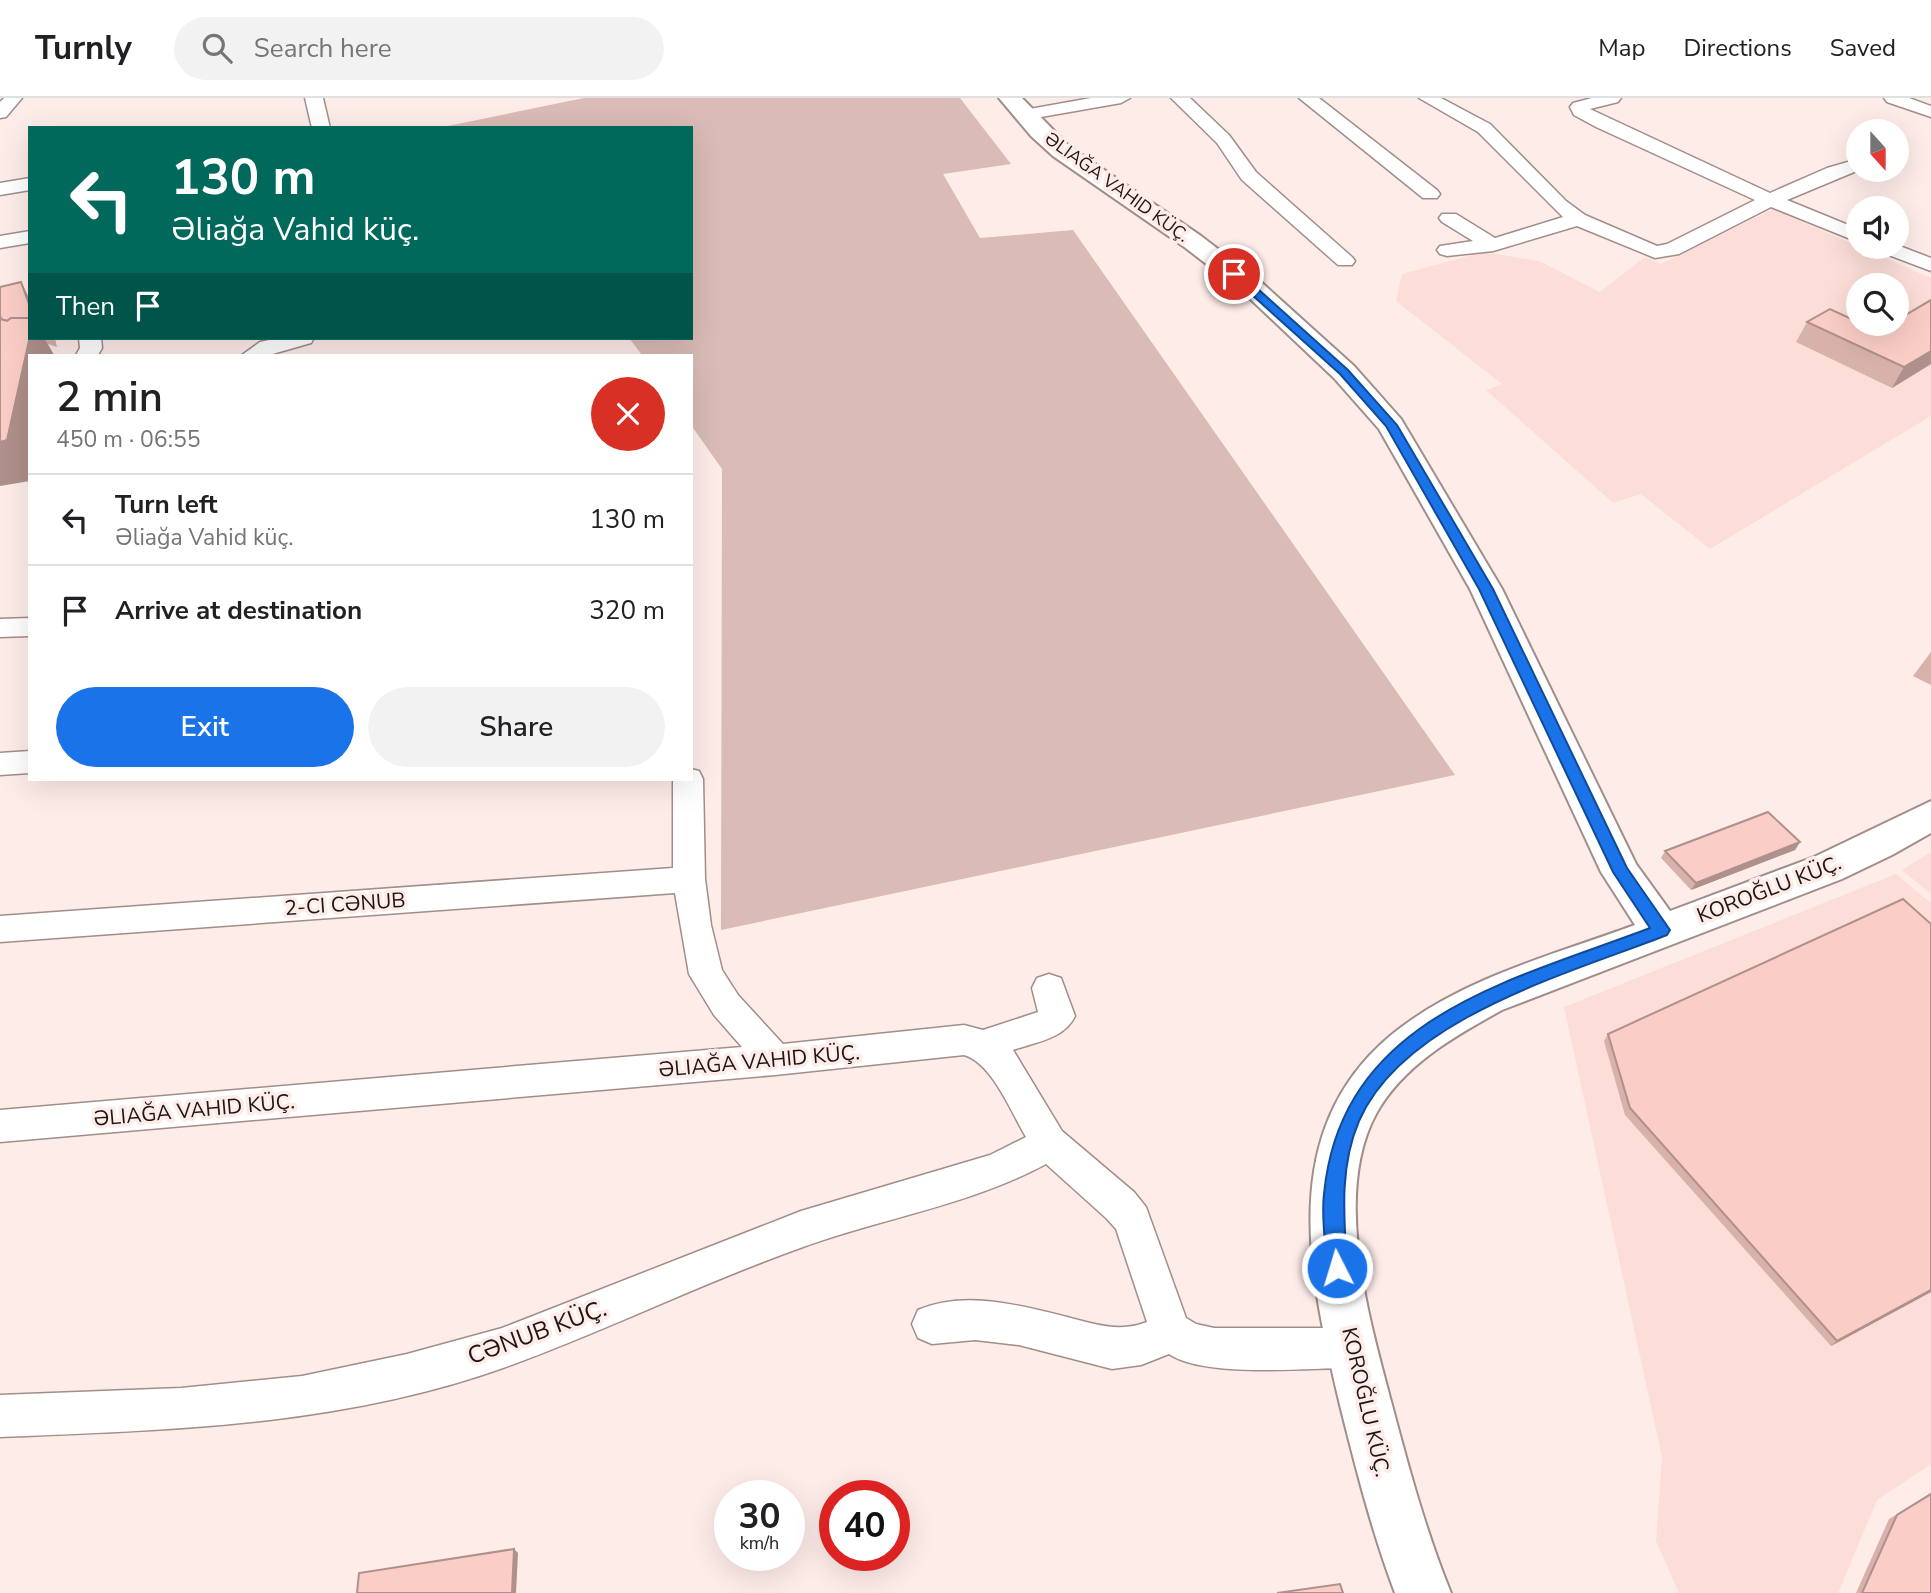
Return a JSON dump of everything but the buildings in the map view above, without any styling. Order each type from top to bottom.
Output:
[{"type":"street","points":[[0,113],[13,98]]},
{"type":"street","points":[[314,98],[321,126]]},
{"type":"street","points":[[1017,107],[1121,98]]},
{"type":"street","points":[[1180,98],[1223,139],[1249,176],[1345,261]]},
{"type":"street","points":[[1308,98],[1430,194]]},
{"type":"street","points":[[1428,98],[1484,128],[1559,205],[1578,219],[1655,252],[1664,253],[1770,200],[1846,168]]},
{"type":"street","points":[[1561,98],[1602,123],[1770,200],[1846,231]]},
{"type":"street","points":[[1578,107],[1612,98]]},
{"type":"street","points":[[1894,98],[1931,112]]},
{"type":"street","name":"ƏLIAĞA VAHID KÜÇ.","points":[[1017,107],[1061,151],[1192,241],[1252,287],[1344,372],[1391,425],[1486,589],[1621,872],[1661,930]]},
{"type":"street","points":[[0,189],[28,184]]},
{"type":"street","points":[[1449,218],[1493,246]]},
{"type":"street","points":[[1447,250],[1493,246],[1578,219]]},
{"type":"street","points":[[0,242],[28,237]]},
{"type":"street","points":[[1909,256],[1931,265]]},
{"type":"street","points":[[255,354],[268,347],[295,340]]},
{"type":"street","points":[[0,628],[28,627]]},
{"type":"street","points":[[0,764],[28,762]]},
{"type":"street","points":[[688,781],[690,879],[695,925],[706,974],[726,1005],[775,1060]]},
{"type":"street","name":"KOROĞLU KÜÇ.","points":[[1423,1593],[1396,1524],[1351,1348],[1335,1251],[1333,1196],[1340,1154],[1351,1118],[1372,1083],[1410,1045],[1443,1020],[1487,998],[1828,868],[1878,845],[1931,815]]},
{"type":"street","name":"2-CI CƏNUB","points":[[0,929],[690,879]]},
{"type":"street","points":[[983,1045],[1050,1023],[1058,1016],[1049,988]]},
{"type":"street","name":"ƏLIAĞA VAHID KÜÇ.","points":[[0,1126],[775,1060],[964,1040],[983,1045]]},
{"type":"street","points":[[983,1045],[998,1056],[1049,1143],[1120,1206],[1132,1220],[1160,1307],[1172,1332],[1188,1343],[1214,1348],[1351,1348]]},
{"type":"street","name":"CƏNUB KÜÇ.","points":[[0,1416],[181,1409],[275,1400],[407,1375],[502,1348],[802,1229],[999,1170],[1049,1143]]},
{"type":"street","points":[[932,1324],[975,1320],[1018,1325],[1112,1349],[1141,1345],[1172,1332]]},
{"type":"shaded area","points":[[584,98],[960,98],[1011,164],[943,174],[980,238],[1073,230],[1455,775],[721,930],[722,469],[693,428],[693,354],[641,354],[631,340],[693,340],[693,126],[448,126]]},
{"type":"shaded area","points":[[1773,209],[1846,241],[1846,259],[1887,259],[1931,278],[1931,416],[1710,549],[1641,494],[1613,503],[1486,390],[1502,384],[1396,301],[1402,274],[1483,252],[1539,261],[1600,292],[1645,257],[1661,264]]},
{"type":"shaded area","points":[[1931,852],[1931,894],[1902,870]]},
{"type":"shaded area","points":[[1896,874],[1931,903],[1931,1464],[1877,1500],[1838,1593],[1679,1593],[1656,1541],[1662,1457],[1564,1007]]},
{"type":"route","points":[[1234,274],[1270,303],[1361,388],[1391,425],[1458,536],[1486,589],[1621,872],[1661,930],[1487,998],[1443,1020],[1410,1045],[1372,1083],[1351,1118],[1340,1154],[1333,1196],[1337,1268]]}]
